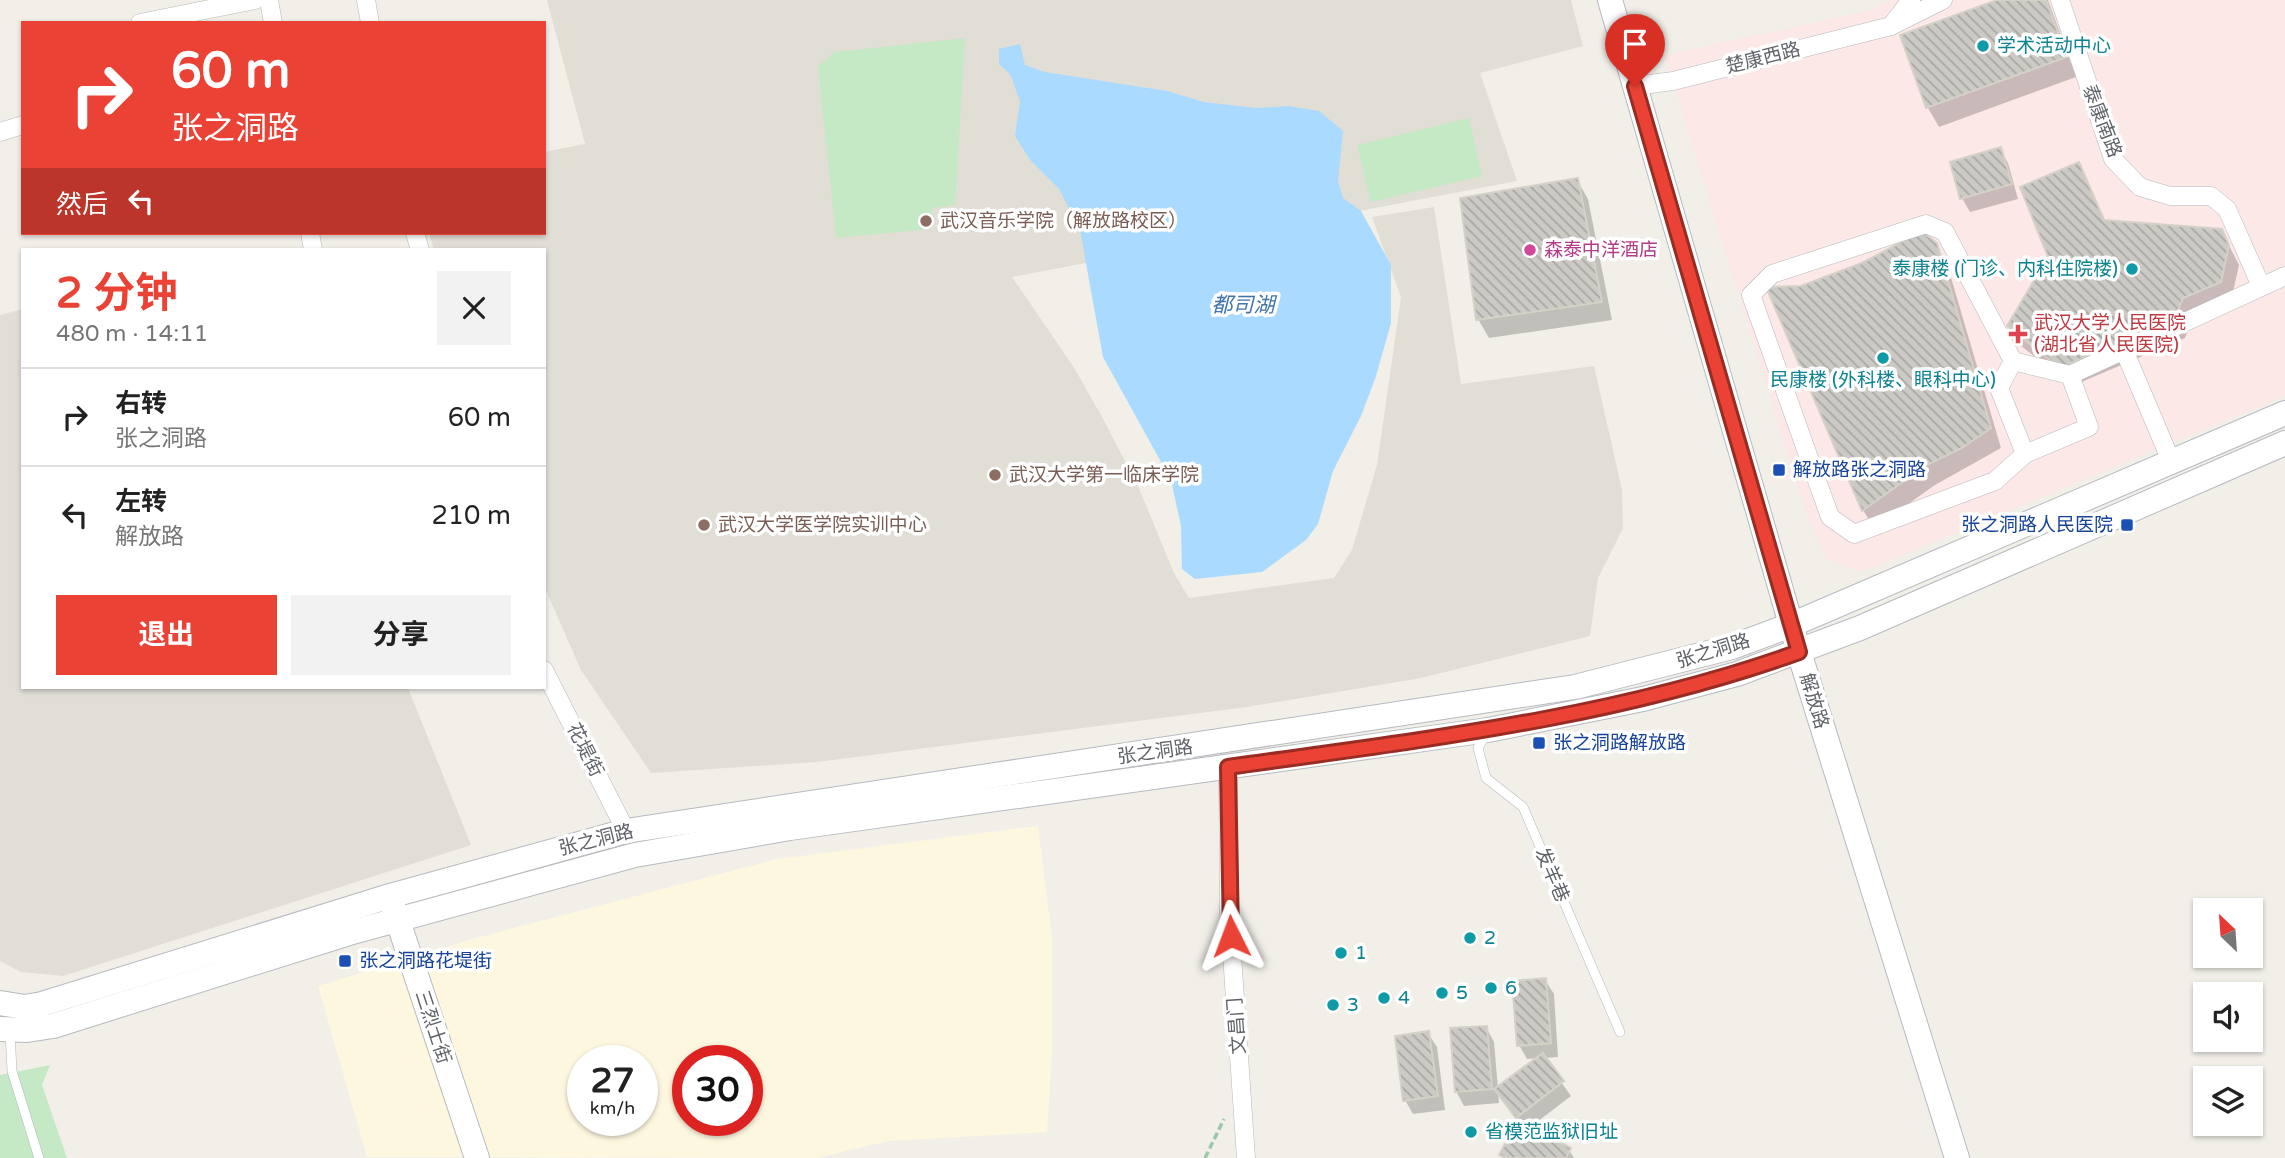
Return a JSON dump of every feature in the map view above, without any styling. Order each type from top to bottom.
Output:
[{"type":"main road","name":"解放路","points":[[1610,0],[1799,652],[1957,1158]]},
{"type":"main road","name":"张之洞路","points":[[5,1029],[53,1026],[393,908],[626,831],[788,804],[1226,743],[1575,687],[1732,647],[1791,625],[2285,413]]},
{"type":"main road","name":"张之洞路","points":[[0,1003],[25,1007],[42,1004],[393,908],[635,855],[790,828],[1488,730],[1643,699],[1737,674],[1799,652],[2285,443]]},
{"type":"main road","name":"三烈士街","points":[[393,908],[477,1158]]},
{"type":"street","points":[[150,21],[255,0]]},
{"type":"street","points":[[269,0],[273,21]]},
{"type":"street","points":[[366,0],[370,21]]},
{"type":"street","points":[[1891,26],[1911,0]]},
{"type":"street","name":"楚康西路","points":[[1635,86],[1673,81],[1891,26],[1943,0]]},
{"type":"street","name":"泰康南路","points":[[2060,0],[2113,159],[2140,187],[2170,196],[2211,196],[2227,209],[2261,286]]},
{"type":"street","points":[[0,132],[21,126]]},
{"type":"street","points":[[2070,375],[2089,428],[2025,454],[1995,481],[1854,534],[1830,517],[1751,295],[1772,274],[1926,224],[1945,232],[2013,361],[2070,375],[2285,276]]},
{"type":"street","points":[[2124,350],[2171,461]]},
{"type":"street","points":[[2013,361],[1993,390],[2025,454]]},
{"type":"street","name":"花堤街","points":[[546,674],[626,831]]},
{"type":"street","name":"文昌门","points":[[1228,767],[1229,911],[1246,1158]]},
{"type":"lane","name":"发羊巷","points":[[1488,730],[1478,748],[1486,778],[1523,807],[1620,1032]]},
{"type":"lane","points":[[5,1029],[12,1071],[39,1158]]},
{"type":"path","points":[[1205,1158],[1226,1114]]},
{"type":"shaded area","points":[[547,0],[1571,0],[1583,46],[1480,73],[1517,181],[1012,277],[1073,366],[1101,415],[1138,486],[1174,573],[1189,598],[1334,578],[1352,550],[1377,465],[1401,297],[1372,217],[1434,207],[1461,384],[1594,366],[1622,490],[1623,528],[1598,578],[1590,636],[1421,678],[1247,707],[817,762],[651,773],[581,670],[546,591],[546,248],[433,248],[430,235],[546,235],[546,152],[585,144]]},
{"type":"shaded area","name":"武汉大学人民医院 (湖北省人民医院)","points":[[1892,0],[2285,0],[2285,396],[1862,572],[1828,560],[1806,514],[1665,55],[1867,11]]},
{"type":"shaded area","points":[[21,310],[21,689],[408,689],[471,845],[63,976],[21,972],[0,961],[0,315]]},
{"type":"shaded area","points":[[1038,826],[1052,938],[1052,1053],[1047,1132],[889,1141],[816,1158],[367,1157],[318,986],[476,938],[777,859]]},
{"type":"green space","points":[[965,38],[955,205],[933,208],[930,229],[836,238],[818,66],[835,52]]},
{"type":"green space","points":[[1469,118],[1482,176],[1371,202],[1357,145]]},
{"type":"green space","points":[[50,1065],[42,1085],[67,1158],[0,1158],[0,1075]]},
{"type":"water","name":"都司湖","points":[[1020,44],[1025,65],[1045,72],[1167,91],[1204,102],[1256,108],[1288,106],[1319,111],[1343,131],[1338,181],[1343,198],[1361,211],[1391,265],[1391,323],[1361,416],[1333,471],[1318,524],[1306,540],[1262,572],[1195,579],[1182,569],[1181,526],[1171,480],[1103,357],[1080,230],[1059,189],[1030,160],[1015,136],[1020,101],[1010,74],[999,64],[999,49]]},
{"type":"building","name":"学术活动中心","points":[[1997,0],[2046,0],[2067,57],[1926,108],[1900,35]]},
{"type":"building","points":[[2001,147],[2012,184],[1960,199],[1950,162]]},
{"type":"building","name":"泰康楼 (门诊、内科住院楼)","points":[[2079,162],[2104,220],[2222,229],[2229,245],[2221,282],[2183,298],[2174,319],[2060,368],[2007,326],[2048,257],[2020,187]]},
{"type":"building","name":"森泰中洋酒店","points":[[1578,178],[1602,302],[1476,320],[1460,198]]},
{"type":"building","name":"民康楼 (外科楼、眼科中心)","points":[[1924,233],[1937,243],[1991,428],[1962,448],[1925,466],[1862,511],[1766,287],[1801,286],[1862,263],[1916,234]]},
{"type":"building","points":[[1546,978],[1551,1043],[1517,1046],[1512,981]]},
{"type":"building","points":[[1487,1026],[1492,1089],[1455,1092],[1450,1028]]},
{"type":"building","points":[[1429,1031],[1438,1096],[1403,1101],[1395,1036]]},
{"type":"building","points":[[1543,1053],[1564,1081],[1516,1118],[1494,1089]]},
{"type":"building","points":[[1518,1120],[1571,1148],[1566,1158],[1506,1158],[1499,1155]]},
{"type":"place","name":"学术活动中心","points":[[1983,46]]},
{"type":"place","name":"武汉音乐学院（解放路校区）","points":[[926,221]]},
{"type":"place","name":"森泰中洋酒店","points":[[1530,250]]},
{"type":"place","name":"泰康楼 (门诊、内科住院楼)","points":[[2132,269]]},
{"type":"place","name":"武汉大学人民医院 (湖北省人民医院)","points":[[2018,334]]},
{"type":"place","name":"民康楼 (外科楼、眼科中心)","points":[[1883,358]]},
{"type":"place","name":"解放路张之洞路","points":[[1779,470]]},
{"type":"place","name":"武汉大学第一临床学院","points":[[995,475]]},
{"type":"place","name":"武汉大学医学院实训中心","points":[[704,525]]},
{"type":"place","name":"张之洞路人民医院","points":[[2127,525]]},
{"type":"place","name":"张之洞路解放路","points":[[1539,743]]},
{"type":"place","name":"2","points":[[1470,938]]},
{"type":"place","name":"1","points":[[1341,953]]},
{"type":"place","name":"张之洞路花堤街","points":[[345,961]]},
{"type":"place","name":"6","points":[[1491,988]]},
{"type":"place","name":"5","points":[[1442,993]]},
{"type":"place","name":"4","points":[[1384,998]]},
{"type":"place","name":"3","points":[[1333,1005]]},
{"type":"place","name":"省模范监狱旧址","points":[[1471,1132]]},
{"type":"route","points":[[1231,936],[1228,767],[1488,730],[1620,704],[1737,674],[1799,652],[1635,86]]}]
